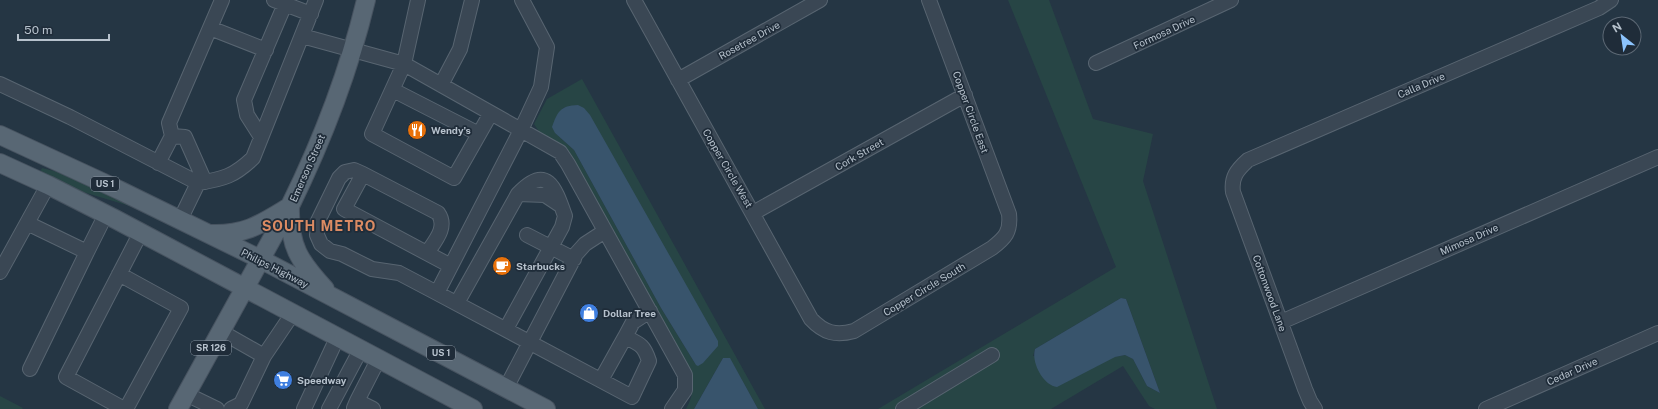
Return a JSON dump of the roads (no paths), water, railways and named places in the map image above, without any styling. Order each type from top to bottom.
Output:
[{"type":"main road","name":"Emerson Street","points":[[182,401],[290,206],[321,136],[352,51],[366,0]]},
{"type":"main road","name":"Philips Highway","points":[[0,135],[260,259],[546,409]]},
{"type":"main road","name":"US 1","points":[[0,163],[48,185],[141,232],[473,409]]},
{"type":"main road","points":[[208,234],[243,232],[260,224],[290,206]]},
{"type":"main road","points":[[290,206],[290,226],[296,249],[309,270],[334,298]]},
{"type":"street","points":[[158,163],[172,136],[168,123],[222,0]]},
{"type":"street","points":[[0,84],[70,117],[158,163],[202,183],[232,175],[253,158],[316,0]]},
{"type":"street","points":[[418,0],[404,64],[372,134],[454,178],[491,113]]},
{"type":"street","points":[[442,85],[460,49],[472,0]]},
{"type":"street","points":[[437,293],[521,130],[541,87],[547,47],[522,0]]},
{"type":"street","name":"Copper Circle West","points":[[634,0],[811,319],[817,326],[827,332]]},
{"type":"street","name":"Rosetree Drive","points":[[678,80],[820,0]]},
{"type":"street","name":"Copper Circle East","points":[[929,0],[1009,214],[1010,225]]},
{"type":"street","name":"Formosa Drive","points":[[1096,63],[1231,0]]},
{"type":"street","name":"Calla Drive","points":[[1234,175],[1248,160],[1599,8],[1611,0]]},
{"type":"street","points":[[261,138],[248,115],[244,100],[266,50],[280,2],[311,14]]},
{"type":"street","points":[[210,28],[266,50]]},
{"type":"street","points":[[302,36],[352,51],[404,64],[560,152],[685,374],[685,390],[672,409]]},
{"type":"street","points":[[392,90],[479,134]]},
{"type":"street","name":"Cork Street","points":[[753,213],[965,95]]},
{"type":"street","points":[[172,136],[185,137],[202,183]]},
{"type":"street","name":"Mimosa Drive","points":[[1281,322],[1658,157]]},
{"type":"street","points":[[427,254],[441,231],[442,224],[438,213],[354,170],[345,172],[339,178],[318,220],[317,235],[321,244],[330,251],[342,254],[372,270],[399,273],[632,397],[650,361],[645,350],[640,344],[625,337]]},
{"type":"street","points":[[363,174],[344,209],[451,266]]},
{"type":"street","name":"Cottonwood Lane","points":[[1234,175],[1232,183],[1233,192],[1310,401],[1315,409]]},
{"type":"street","points":[[457,304],[518,194],[527,184],[535,180],[543,179],[550,183],[565,216],[562,227],[506,329]]},
{"type":"street","points":[[180,220],[202,183]]},
{"type":"street","points":[[0,272],[48,185]]},
{"type":"street","points":[[30,369],[106,214]]},
{"type":"street","points":[[27,223],[87,252]]},
{"type":"street","name":"Copper Circle South","points":[[827,332],[844,334],[854,331],[992,248],[1006,234],[1010,225]]},
{"type":"street","points":[[506,388],[574,259],[585,244],[605,231]]},
{"type":"street","points":[[119,274],[181,308],[125,409],[66,377],[119,274],[141,232]]},
{"type":"street","points":[[527,235],[574,259]]},
{"type":"street","points":[[601,380],[633,322],[650,311]]},
{"type":"street","points":[[241,407],[264,356],[293,312]]},
{"type":"street","points":[[220,331],[264,356]]},
{"type":"street","name":"Cedar Drive","points":[[1486,409],[1658,333]]},
{"type":"street","points":[[304,409],[338,336]]},
{"type":"street","points":[[329,409],[361,349]]},
{"type":"street","points":[[903,409],[992,355]]},
{"type":"street","points":[[373,409],[355,405],[379,358]]},
{"type":"street","points":[[182,401],[217,409]]},
{"type":"water","points":[[578,105],[584,108],[590,115],[718,341],[718,346],[703,363],[698,366],[661,308],[574,150],[555,133],[552,127],[560,110]]},
{"type":"water","points":[[1121,298],[1126,299],[1160,393],[1147,386],[1133,359],[1125,355],[1115,357],[1057,387],[1047,382],[1039,372],[1035,360],[1035,349]]},
{"type":"water","points":[[723,358],[730,358],[758,409],[694,409]]},
{"type":"place","name":"Wendy's","points":[[417,130]]},
{"type":"place","name":"Starbucks","points":[[502,266]]},
{"type":"place","name":"Dollar Tree","points":[[589,313]]},
{"type":"place","name":"Speedway","points":[[283,380]]},
{"type":"district","name":"SOUTH METRO","points":[[319,226]]}]
